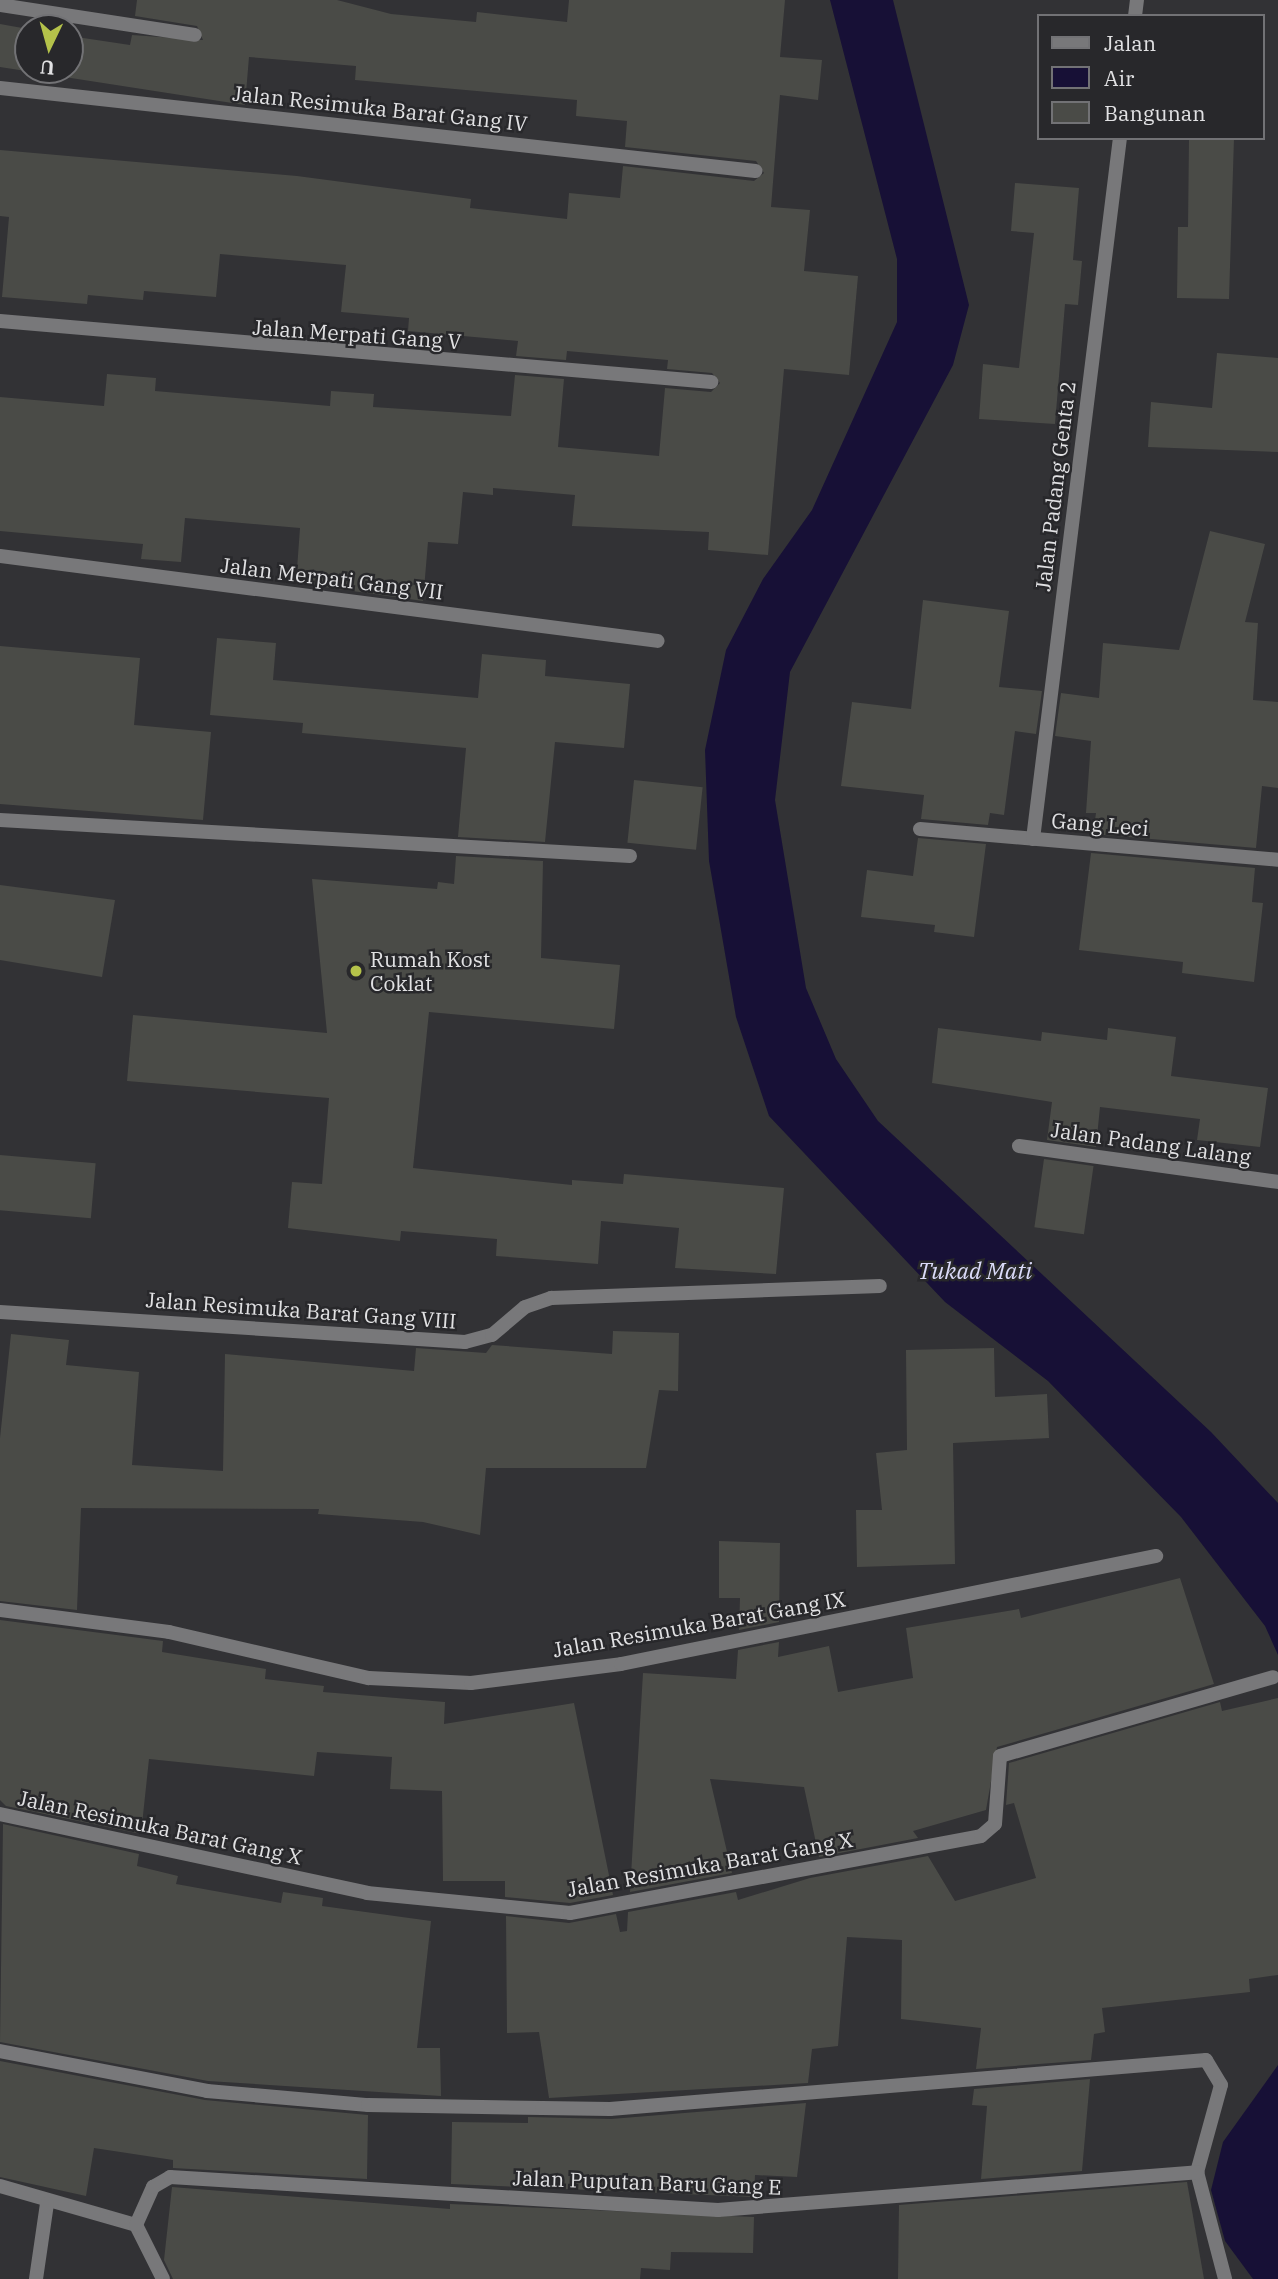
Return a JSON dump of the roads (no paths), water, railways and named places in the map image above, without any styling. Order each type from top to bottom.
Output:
[{"type":"street","points":[[0,5],[195,35]]},
{"type":"street","name":"Jalan Resimuka Barat Gang IV","points":[[0,88],[755,171]]},
{"type":"street","name":"Jalan Padang Genta 2","points":[[1033,839],[1119,140]]},
{"type":"street","name":"Jalan Merpati Gang V","points":[[0,321],[711,382]]},
{"type":"street","name":"Jalan Merpati Gang VII","points":[[0,556],[658,641]]},
{"type":"street","points":[[0,820],[630,856]]},
{"type":"street","name":"Gang Leci","points":[[919,829],[1278,860]]},
{"type":"street","name":"Jalan Padang Lalang","points":[[1019,1146],[1278,1182]]},
{"type":"street","name":"Jalan Resimuka Barat Gang VIII","points":[[0,1312],[465,1342],[492,1335],[525,1307],[551,1298],[880,1286]]},
{"type":"street","name":"Jalan Resimuka Barat Gang IX","points":[[0,1610],[169,1632],[357,1676],[471,1683],[621,1664],[1156,1556]]},
{"type":"street","name":"Jalan Resimuka Barat Gang X","points":[[0,1814],[367,1893],[570,1913],[981,1836],[995,1824],[1000,1756],[1273,1677]]},
{"type":"street","points":[[0,2051],[207,2091],[368,2105],[610,2109],[1206,2060],[1221,2085],[1197,2172],[1226,2279]]},
{"type":"street","name":"Jalan Puputan Baru Gang E","points":[[136,2225],[153,2187],[170,2177],[718,2210],[1197,2172]]},
{"type":"street","points":[[0,2186],[47,2204],[136,2225],[163,2279]]},
{"type":"street","points":[[36,2279],[47,2204]]},
{"type":"water","name":"Tukad Mati","points":[[830,0],[893,0],[969,305],[953,365],[790,672],[775,800],[806,988],[836,1059],[878,1121],[1211,1432],[1278,1503],[1278,1655],[1265,1626],[1181,1517],[1048,1381],[945,1302],[769,1116],[736,1017],[709,861],[705,750],[726,650],[763,579],[812,510],[897,322],[897,259]]},
{"type":"water","points":[[1278,2065],[1278,2279],[1253,2279],[1225,2241],[1211,2190],[1223,2142]]},
{"type":"place","name":"Rumah Kost Coklat","points":[[356,971]]}]
